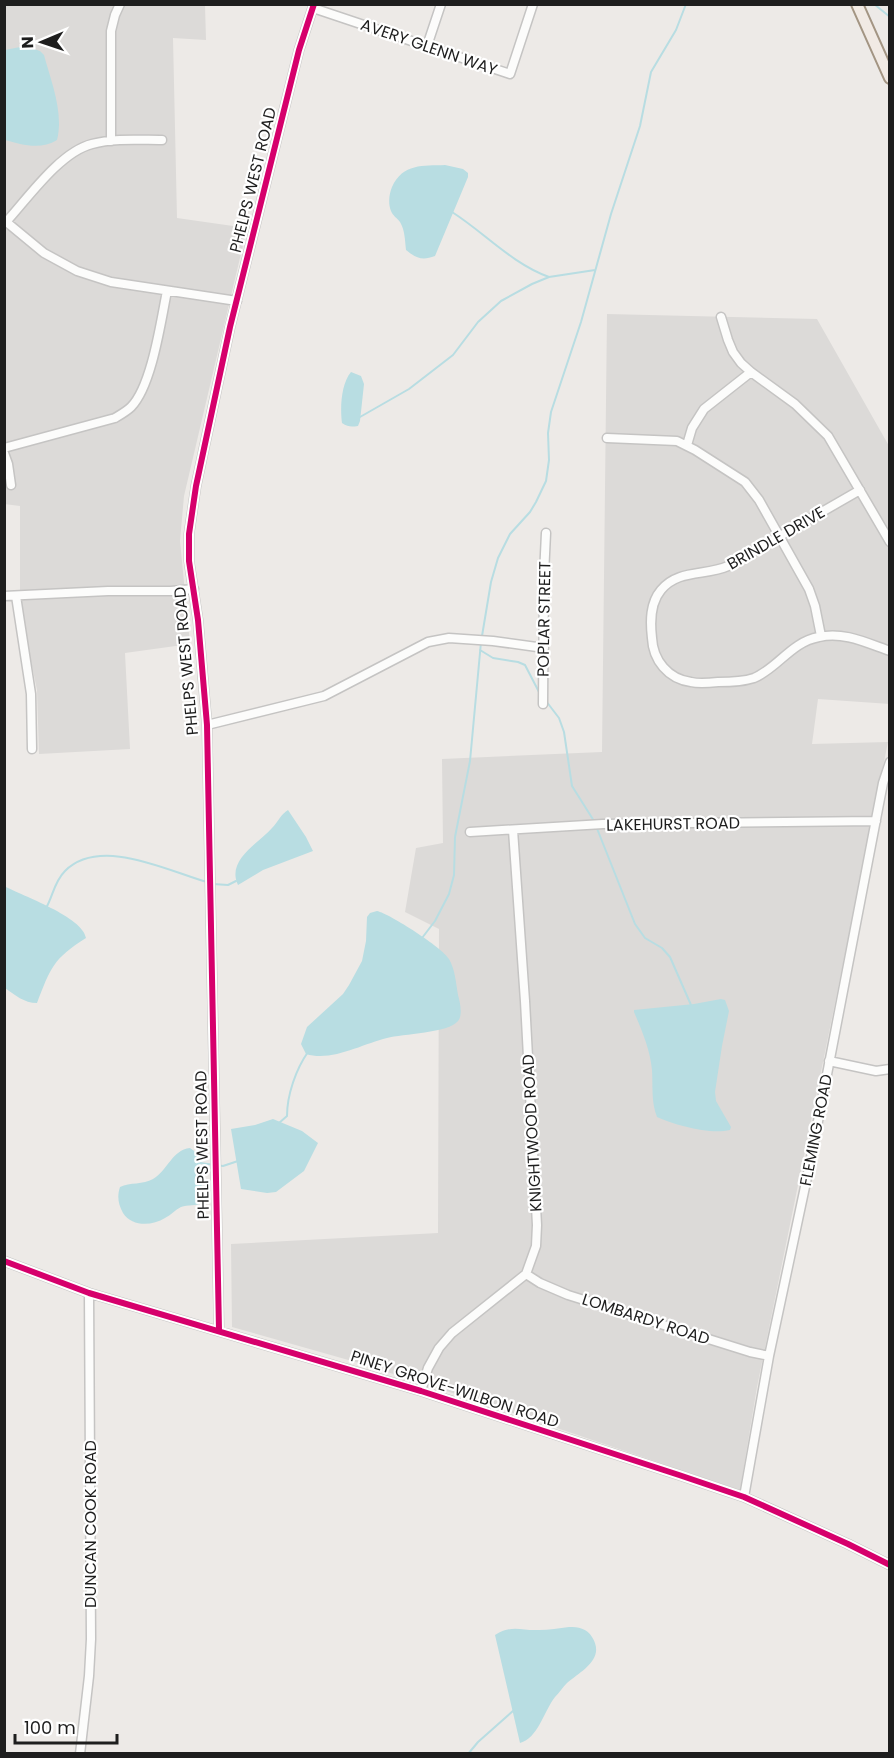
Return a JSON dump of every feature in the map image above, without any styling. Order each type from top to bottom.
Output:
[{"type":"main road","points":[[857,4],[890,78]]},
{"type":"street","points":[[111,141],[111,31],[120,4]]},
{"type":"street","points":[[427,46],[441,4]]},
{"type":"street","name":"AVERY GLENN WAY","points":[[313,6],[510,74],[532,4]]},
{"type":"street","name":"PHELPS WEST ROAD","points":[[219,1330],[207,725],[194,589],[189,561],[189,534],[191,511],[211,411],[298,50],[313,6]]},
{"type":"street","points":[[162,140],[111,141],[89,145],[65,158],[5,221],[45,253],[76,271],[111,282],[237,301]]},
{"type":"street","points":[[4,448],[115,418],[131,407],[140,394],[152,362],[167,291]]},
{"type":"street","points":[[721,317],[733,352],[751,372],[795,404],[821,428],[834,445],[890,542]]},
{"type":"street","points":[[687,445],[692,428],[704,409],[751,372]]},
{"type":"street","points":[[607,438],[669,440],[687,445],[745,482],[759,500],[813,597],[820,636]]},
{"type":"street","points":[[4,453],[11,484]]},
{"type":"street","name":"BRINDLE DRIVE","points":[[860,490],[720,570],[685,575],[668,583],[656,598],[652,613],[651,633],[655,653],[661,664],[677,678],[693,683],[734,682],[755,678],[798,644],[820,636],[843,636],[890,651]]},
{"type":"street","name":"POPLAR STREET","points":[[543,704],[546,533]]},
{"type":"street","points":[[4,596],[194,589]]},
{"type":"street","points":[[16,596],[31,694],[32,749]]},
{"type":"street","points":[[207,725],[324,696],[428,642],[449,638],[544,648]]},
{"type":"street","name":"FLEMING ROAD","points":[[744,1497],[769,1356],[802,1201],[883,783],[890,762]]},
{"type":"street","name":"LAKEHURST ROAD","points":[[470,832],[603,824],[876,821]]},
{"type":"street","name":"KNIGHTWOOD ROAD","points":[[513,830],[537,1225],[536,1246],[526,1274]]},
{"type":"street","points":[[829,1060],[876,1071],[890,1069]]},
{"type":"street","name":"PINEY GROVE-WILBON ROAD","points":[[4,1261],[89,1293],[421,1391],[679,1474],[744,1497],[890,1565]]},
{"type":"street","points":[[421,1391],[428,1368],[439,1348],[452,1334],[526,1274]]},
{"type":"street","name":"LOMBARDY ROAD","points":[[526,1274],[568,1295],[769,1356]]},
{"type":"street","name":"DUNCAN COOK ROAD","points":[[80,1754],[91,1639],[89,1293]]},
{"type":"shaded area","points":[[4,5],[205,5],[206,40],[173,38],[177,218],[247,228],[184,496],[180,541],[190,644],[125,653],[130,749],[39,754],[37,690],[20,608],[20,506],[4,504]]},
{"type":"shaded area","points":[[607,314],[817,319],[889,446],[890,704],[818,699],[812,744],[888,742],[757,1387],[740,1490],[462,1396],[359,1363],[232,1327],[231,1244],[438,1233],[439,929],[405,912],[416,848],[443,843],[442,759],[602,752]]},
{"type":"water","points":[[25,46],[40,51],[44,55],[56,97],[59,119],[57,140],[45,145],[25,145],[5,140],[5,50]]},
{"type":"water","points":[[445,165],[463,169],[468,173],[468,177],[435,256],[419,258],[406,250],[402,225],[390,208],[391,190],[402,174],[414,167]]},
{"type":"water","points":[[351,372],[361,376],[364,384],[360,421],[358,426],[353,427],[342,423],[341,417],[343,389]]},
{"type":"water","points":[[288,810],[313,851],[263,870],[238,885],[235,876],[240,860]]},
{"type":"water","points":[[4,886],[64,915],[75,922],[86,938],[66,952],[54,965],[37,1003],[24,1000],[5,988]]},
{"type":"water","points":[[377,911],[416,932],[449,959],[454,972],[460,1018],[453,1025],[445,1028],[387,1038],[336,1054],[316,1056],[306,1054],[301,1044],[307,1027],[343,994],[349,985],[362,961],[367,917],[370,913]]},
{"type":"water","points":[[725,1000],[729,1011],[715,1092],[716,1101],[731,1127],[730,1130],[703,1130],[657,1117],[649,1055],[634,1010]]},
{"type":"water","points":[[273,1119],[302,1131],[318,1143],[304,1171],[276,1192],[241,1189],[231,1129]]},
{"type":"water","points":[[190,1148],[197,1153],[203,1202],[181,1207],[154,1223],[142,1224],[127,1218],[119,1203],[120,1187],[153,1179],[163,1171],[174,1156]]},
{"type":"water","points":[[569,1627],[582,1629],[590,1634],[596,1645],[594,1658],[555,1697],[536,1730],[520,1743],[495,1635],[512,1629],[543,1630]]},
{"type":"waterway","points":[[482,636],[491,582],[498,558],[510,534],[530,512],[546,481],[551,412],[581,322],[611,214],[640,126],[651,72],[676,30],[686,4]]},
{"type":"waterway","points":[[874,4],[890,17]]},
{"type":"waterway","points":[[452,212],[510,256],[549,277]]},
{"type":"waterway","points":[[360,417],[409,389],[453,355],[478,322],[501,301],[549,277],[595,270]]},
{"type":"waterway","points":[[422,938],[435,921],[449,894],[454,875],[455,837],[470,761],[481,642]]},
{"type":"waterway","points":[[480,650],[493,658],[525,665],[539,692]]},
{"type":"waterway","points":[[546,701],[559,718],[564,732],[572,786],[594,821]]},
{"type":"waterway","points":[[596,826],[635,924],[645,938],[662,948],[670,957],[691,1005]]},
{"type":"waterway","points":[[46,908],[58,880],[65,871],[80,861],[96,856],[134,859],[207,882]]},
{"type":"waterway","points":[[213,884],[228,885],[236,881]]},
{"type":"waterway","points":[[279,1123],[287,1116],[293,1082],[308,1052]]},
{"type":"waterway","points":[[197,1165],[200,1163],[223,1166],[238,1161]]},
{"type":"waterway","points":[[468,1754],[514,1710]]},
{"type":"cycle path","points":[[219,1330],[207,725],[198,620],[189,561],[189,534],[196,486],[230,327],[299,50],[314,4]]},
{"type":"cycle path","points":[[4,1261],[89,1293],[421,1391],[744,1497],[890,1565]]}]
